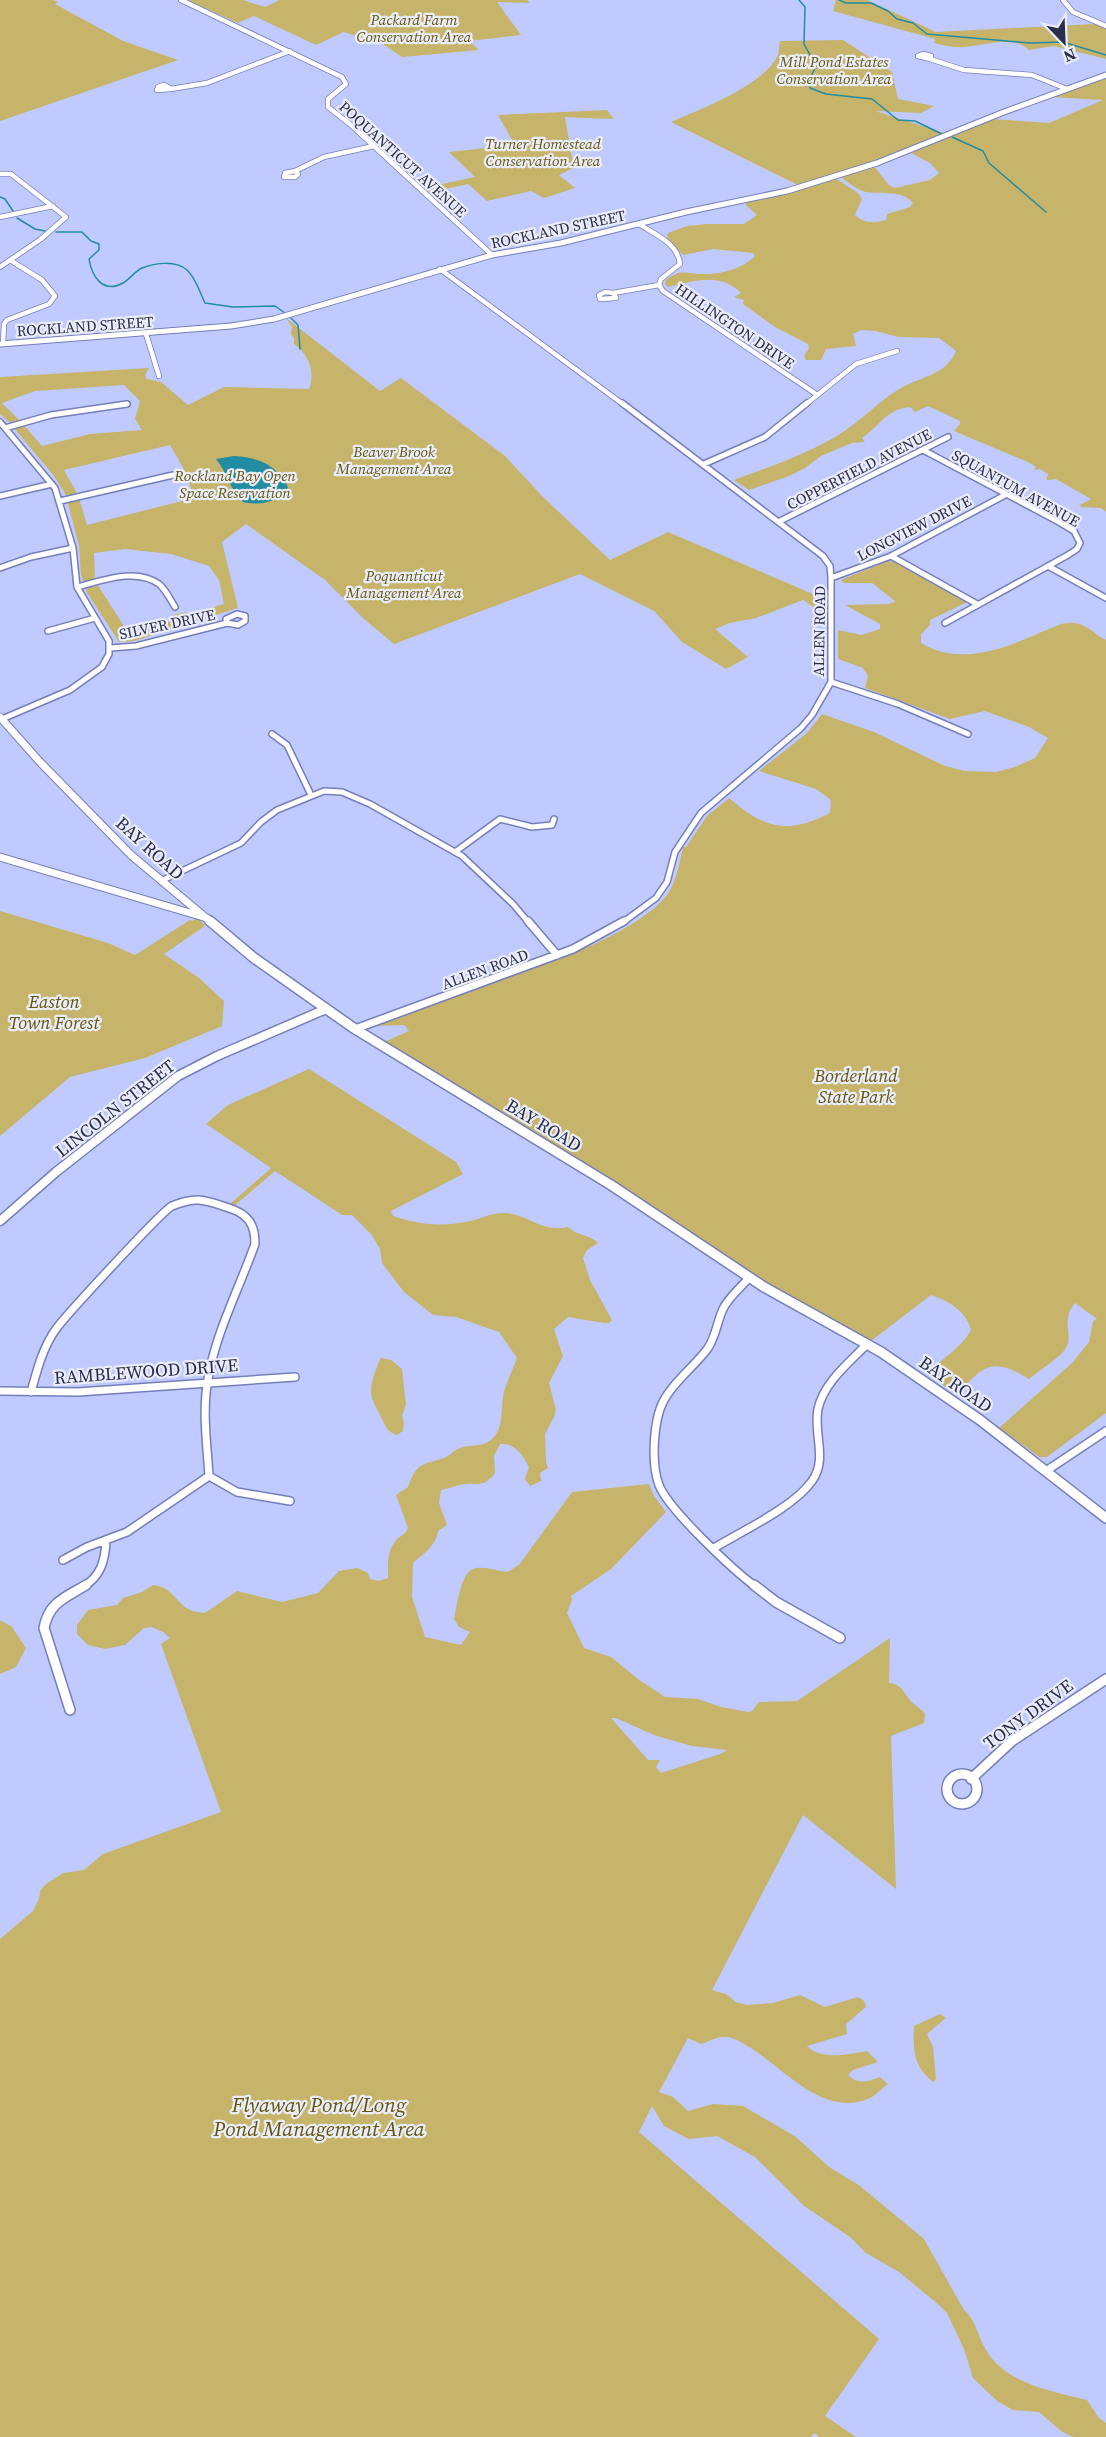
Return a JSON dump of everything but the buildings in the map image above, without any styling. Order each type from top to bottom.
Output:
[{"type":"main road","name":"BAY ROAD","points":[[1,718],[110,834],[161,881],[254,958],[355,1029],[611,1185],[749,1278],[818,1319],[867,1344],[938,1390],[1106,1518]]},
{"type":"street","name":"POQUANTICUT AVENUE","points":[[181,0],[344,79],[344,86],[328,99],[327,105],[492,255]]},
{"type":"street","points":[[1063,0],[1073,12],[1106,26]]},
{"type":"street","points":[[171,89],[207,83],[290,51]]},
{"type":"street","points":[[930,59],[964,70],[1032,75],[1067,89]]},
{"type":"street","name":"ROCKLAND STREET","points":[[1,344],[147,334],[263,321],[492,255],[561,243],[786,191],[874,164],[1106,75]]},
{"type":"street","points":[[295,171],[324,157],[374,146]]},
{"type":"street","points":[[0,174],[9,173],[66,217],[66,220],[0,267]]},
{"type":"street","points":[[0,217],[53,206]]},
{"type":"street","name":"HILLINGTON DRIVE","points":[[639,224],[675,249],[679,255],[680,264],[661,279],[659,285],[663,291],[816,394]]},
{"type":"street","points":[[1,344],[4,324],[7,320],[49,304],[55,296],[54,292],[36,276],[10,260]]},
{"type":"street","name":"ALLEN ROAD","points":[[355,1029],[592,941],[641,911],[656,898],[667,882],[675,852],[701,813],[801,728],[831,682],[831,578],[830,566],[826,559],[780,521],[440,269]]},
{"type":"street","points":[[613,293],[659,285]]},
{"type":"street","points":[[147,334],[159,376]]},
{"type":"street","points":[[704,464],[765,437],[856,364],[897,351]]},
{"type":"street","points":[[5,428],[51,415],[127,404]]},
{"type":"street","points":[[0,422],[52,484],[60,501],[72,548],[77,587],[111,648],[111,655],[102,666],[61,696],[1,718]]},
{"type":"street","name":"COPPERFIELD AVENUE","points":[[780,521],[948,437]]},
{"type":"street","name":"SQUANTUM AVENUE","points":[[923,450],[1059,522],[1079,536],[1080,543],[1077,549],[945,623]]},
{"type":"street","points":[[60,501],[173,475]]},
{"type":"street","points":[[0,496],[52,484]]},
{"type":"street","name":"LONGVIEW DRIVE","points":[[831,578],[891,556],[1005,495]]},
{"type":"street","points":[[0,568],[31,557],[72,548]]},
{"type":"street","points":[[891,556],[976,604]]},
{"type":"street","points":[[1048,566],[1106,598]]},
{"type":"street","points":[[77,587],[123,577],[142,577],[158,584],[175,607]]},
{"type":"street","points":[[48,631],[95,618]]},
{"type":"street","name":"SILVER DRIVE","points":[[111,648],[133,646],[227,622]]},
{"type":"street","points":[[831,682],[898,704],[968,734]]},
{"type":"street","points":[[272,734],[286,745],[311,795]]},
{"type":"street","points":[[161,881],[241,843],[261,822],[277,810],[311,795],[334,791],[351,795],[455,852],[476,868],[513,904],[557,955]]},
{"type":"street","points":[[455,852],[500,819],[519,826],[539,829],[552,825],[554,819]]},
{"type":"street","points":[[0,857],[207,918]]},
{"type":"street","name":"LINCOLN STREET","points":[[0,1221],[71,1160],[178,1076],[217,1056],[326,1009]]},
{"type":"street","points":[[31,1392],[42,1355],[56,1329],[169,1207],[197,1198],[232,1209],[248,1217],[255,1229],[255,1245],[213,1358],[207,1382],[209,1476],[219,1484],[238,1492],[290,1501]]},
{"type":"street","points":[[749,1278],[723,1308],[714,1338],[671,1389],[656,1421],[655,1452],[659,1487],[669,1503],[740,1575],[776,1602],[840,1638]]},
{"type":"street","points":[[714,1548],[799,1493],[812,1480],[820,1457],[817,1424],[821,1397],[867,1344]]},
{"type":"street","name":"RAMBLEWOOD DRIVE","points":[[0,1391],[78,1392],[295,1377]]},
{"type":"street","points":[[1046,1471],[1106,1431]]},
{"type":"street","points":[[63,1560],[87,1547],[127,1532],[209,1476]]},
{"type":"street","points":[[70,1710],[43,1620],[50,1608],[85,1586],[101,1572],[107,1554],[106,1541]]},
{"type":"street","name":"TONY DRIVE","points":[[972,1779],[1012,1741],[1106,1679]]},
{"type":"green space","points":[[0,0],[53,0],[58,2],[55,4],[123,41],[178,60],[0,121]]},
{"type":"green space","name":"Packard Farm Conservation Area","points":[[187,0],[243,0],[265,7],[280,0],[527,0],[530,3],[497,2],[521,35],[469,41],[479,50],[402,57],[384,45],[344,32],[316,45],[254,16],[238,23]]},
{"type":"green space","name":"Mill Pond Estates Conservation Area","points":[[836,0],[867,0],[936,32],[1095,24],[1106,29],[1106,59],[1054,46],[1029,50],[1014,42],[995,42],[967,47],[943,45],[934,43],[935,39],[833,11]]},
{"type":"green space","points":[[843,40],[892,72],[898,99],[934,106],[921,113],[875,111],[944,133],[876,161],[798,185],[671,122],[730,95],[760,76],[771,66],[778,55],[780,41]]},
{"type":"green space","points":[[1106,77],[1106,512],[1101,508],[1081,507],[1080,505],[1091,499],[1056,479],[1047,480],[1046,477],[1049,475],[1040,469],[1034,470],[1036,467],[1030,463],[954,431],[960,421],[928,406],[915,412],[910,407],[895,411],[862,438],[865,442],[852,443],[821,456],[789,476],[749,490],[734,480],[790,459],[831,440],[893,393],[939,371],[946,366],[956,351],[939,338],[898,337],[876,331],[861,330],[853,334],[856,346],[826,349],[821,360],[806,360],[804,356],[809,348],[808,344],[775,327],[743,304],[744,300],[734,297],[741,293],[733,286],[716,280],[687,282],[668,287],[665,284],[671,276],[683,272],[709,274],[730,270],[750,261],[755,256],[753,253],[713,249],[683,255],[667,238],[668,233],[687,226],[744,224],[757,215],[746,205],[746,202],[778,196],[835,178],[858,193],[862,199],[855,215],[870,222],[886,220],[887,214],[910,207],[913,203],[897,194],[863,191],[841,177],[874,166],[889,185],[895,188],[930,180],[939,173],[930,163],[911,153],[992,119],[1049,123],[1103,100],[1051,97]]},
{"type":"green space","name":"Turner Homestead Conservation Area","points":[[607,110],[614,119],[565,117],[572,158],[578,166],[559,175],[575,188],[544,198],[531,191],[487,201],[468,184],[431,194],[422,187],[475,177],[449,152],[515,145],[498,115]]},
{"type":"green space","points":[[286,318],[380,391],[401,378],[505,456],[543,497],[610,560],[668,532],[827,600],[826,615],[803,600],[756,618],[730,623],[715,629],[748,657],[726,669],[682,642],[654,611],[580,574],[394,644],[364,619],[325,580],[246,524],[222,542],[238,608],[134,641],[119,642],[86,591],[88,587],[97,584],[129,634],[175,620],[173,615],[186,612],[188,615],[224,604],[219,580],[209,566],[171,554],[125,549],[94,553],[95,580],[83,581],[79,546],[68,503],[79,498],[87,525],[194,498],[185,471],[170,445],[64,470],[78,495],[66,495],[54,476],[14,428],[23,424],[42,446],[90,434],[142,430],[135,419],[140,401],[124,385],[35,391],[2,403],[20,421],[9,422],[0,414],[0,377],[149,368],[145,375],[147,379],[161,382],[188,405],[224,387],[309,389],[311,369],[307,358],[294,344],[291,334],[292,327]]},
{"type":"green space","name":"Borderland State Park","points":[[887,561],[894,562],[967,602],[930,620],[930,625],[921,634],[921,643],[936,650],[952,654],[967,654],[998,649],[1059,625],[1070,623],[1083,625],[1106,640],[1106,1413],[1047,1457],[1039,1457],[999,1428],[1072,1363],[1089,1342],[1093,1321],[1097,1319],[1075,1303],[1068,1316],[1068,1343],[1063,1352],[1054,1360],[1029,1379],[1006,1368],[997,1366],[989,1368],[981,1371],[957,1395],[929,1375],[961,1344],[971,1330],[961,1312],[944,1300],[931,1295],[871,1341],[772,1286],[597,1171],[384,1042],[409,1031],[404,1025],[375,1026],[572,954],[636,922],[667,895],[675,878],[683,847],[686,847],[707,816],[729,798],[754,817],[777,825],[801,824],[830,813],[831,800],[816,789],[759,771],[807,733],[822,714],[874,732],[945,766],[965,771],[996,772],[1035,758],[1048,738],[1029,727],[985,711],[950,719],[865,688],[868,676],[863,668],[838,659],[838,630],[861,635],[880,629],[880,624],[845,605],[889,604],[895,601],[872,583],[844,583],[841,580]]},
{"type":"green space","name":"Easton Town Forest","points":[[0,911],[108,943],[135,955],[190,920],[197,918],[205,925],[164,954],[199,978],[224,1001],[222,1026],[145,1058],[70,1077],[0,1136]]},
{"type":"green space","name":"Flyaway Pond/Long Pond Management Area","points":[[309,1069],[456,1162],[463,1174],[391,1211],[393,1216],[422,1223],[441,1224],[460,1223],[492,1214],[514,1214],[551,1228],[568,1227],[598,1243],[587,1250],[583,1258],[590,1280],[612,1320],[604,1323],[568,1317],[554,1329],[563,1356],[549,1383],[556,1410],[545,1434],[548,1468],[540,1473],[541,1481],[530,1486],[525,1479],[529,1467],[524,1458],[514,1447],[500,1444],[494,1456],[495,1473],[490,1478],[479,1484],[466,1484],[441,1490],[439,1503],[447,1525],[438,1531],[432,1545],[413,1563],[412,1597],[425,1637],[461,1645],[470,1632],[459,1627],[454,1619],[460,1591],[469,1572],[481,1568],[507,1572],[519,1565],[572,1492],[649,1484],[654,1496],[666,1512],[611,1569],[571,1596],[572,1600],[567,1613],[584,1648],[611,1657],[665,1697],[698,1699],[721,1707],[748,1712],[752,1711],[759,1702],[797,1701],[890,1638],[889,1683],[897,1685],[925,1714],[924,1723],[891,1736],[896,1889],[803,1815],[712,1990],[726,1994],[736,2002],[747,2005],[773,2003],[800,1995],[825,2007],[858,1997],[864,2001],[866,2007],[846,2024],[847,2034],[807,2046],[820,2054],[828,2055],[867,2051],[878,2062],[853,2070],[848,2075],[863,2082],[880,2077],[888,2084],[870,2098],[853,2103],[836,2102],[820,2097],[805,2088],[737,2040],[720,2037],[701,2044],[688,2038],[659,2092],[673,2097],[688,2111],[713,2104],[743,2106],[796,2137],[829,2167],[860,2186],[924,2239],[995,2362],[1005,2371],[1031,2384],[1087,2400],[1099,2418],[1106,2423],[1106,2437],[1073,2437],[1061,2431],[1039,2412],[1013,2410],[997,2401],[973,2378],[964,2349],[947,2313],[939,2305],[899,2272],[866,2253],[850,2237],[804,2206],[755,2157],[717,2136],[689,2139],[664,2126],[652,2106],[639,2132],[879,2339],[825,2416],[856,2437],[819,2437],[814,2433],[811,2437],[0,2437],[0,1939],[33,1911],[40,1891],[46,1884],[63,1873],[84,1870],[103,1854],[221,1812],[161,1644],[170,1638],[151,1627],[144,1628],[125,1645],[105,1649],[88,1645],[77,1634],[77,1625],[88,1610],[117,1605],[123,1598],[142,1592],[153,1585],[166,1589],[190,1610],[205,1613],[237,1591],[282,1602],[318,1593],[339,1571],[357,1568],[368,1573],[370,1579],[378,1581],[388,1578],[390,1551],[408,1528],[396,1495],[408,1487],[414,1473],[421,1466],[446,1457],[460,1448],[479,1445],[491,1440],[500,1424],[504,1392],[517,1358],[499,1332],[456,1317],[433,1315],[404,1292],[382,1263],[380,1249],[371,1234],[352,1215],[342,1215],[275,1171],[234,1206],[230,1204],[271,1168],[206,1124],[228,1105]],"holes":[[[611,1718],[616,1718],[654,1735],[692,1746],[727,1750],[661,1773],[656,1767],[660,1760],[648,1760]]]},
{"type":"green space","points":[[381,1358],[391,1360],[402,1369],[406,1404],[402,1416],[403,1431],[397,1435],[386,1427],[372,1398],[372,1382]]},
{"type":"green space","points":[[0,1620],[12,1627],[26,1648],[16,1667],[0,1674]]},
{"type":"green space","points":[[940,2014],[946,2018],[927,2034],[933,2047],[936,2079],[933,2082],[921,2070],[918,2063],[914,2026]]},
{"type":"shaded area","points":[[234,456],[252,458],[272,468],[288,487],[285,492],[269,502],[243,502],[235,493],[216,459]]},
{"type":"waterway","points":[[799,0],[805,7],[804,44],[816,66],[808,82],[810,88],[826,94],[872,99],[898,120],[915,121],[942,134]]},
{"type":"waterway","points":[[839,0],[846,3],[871,3],[888,11],[897,19],[913,23],[927,34],[1030,43],[1063,42],[1106,55]]},
{"type":"waterway","points":[[952,137],[983,151],[989,163],[1046,212]]},
{"type":"waterway","points":[[0,197],[5,199],[13,211]]},
{"type":"waterway","points":[[17,218],[35,229],[45,231]]},
{"type":"waterway","points":[[56,232],[82,232],[91,241],[99,244],[99,250],[89,259],[93,272],[104,285],[116,286],[123,283],[147,266],[171,264],[182,267],[190,273],[205,303],[233,307],[275,306],[285,313]]},
{"type":"waterway","points":[[291,318],[298,325],[300,349]]},
{"type":"park label","name":"Beaver Brook Management Area","points":[[394,460]]},
{"type":"park label","name":"Rockland Bay Open Space Reservation","points":[[235,484]]},
{"type":"park label","name":"Poquanticut Management Area","points":[[404,584]]}]
